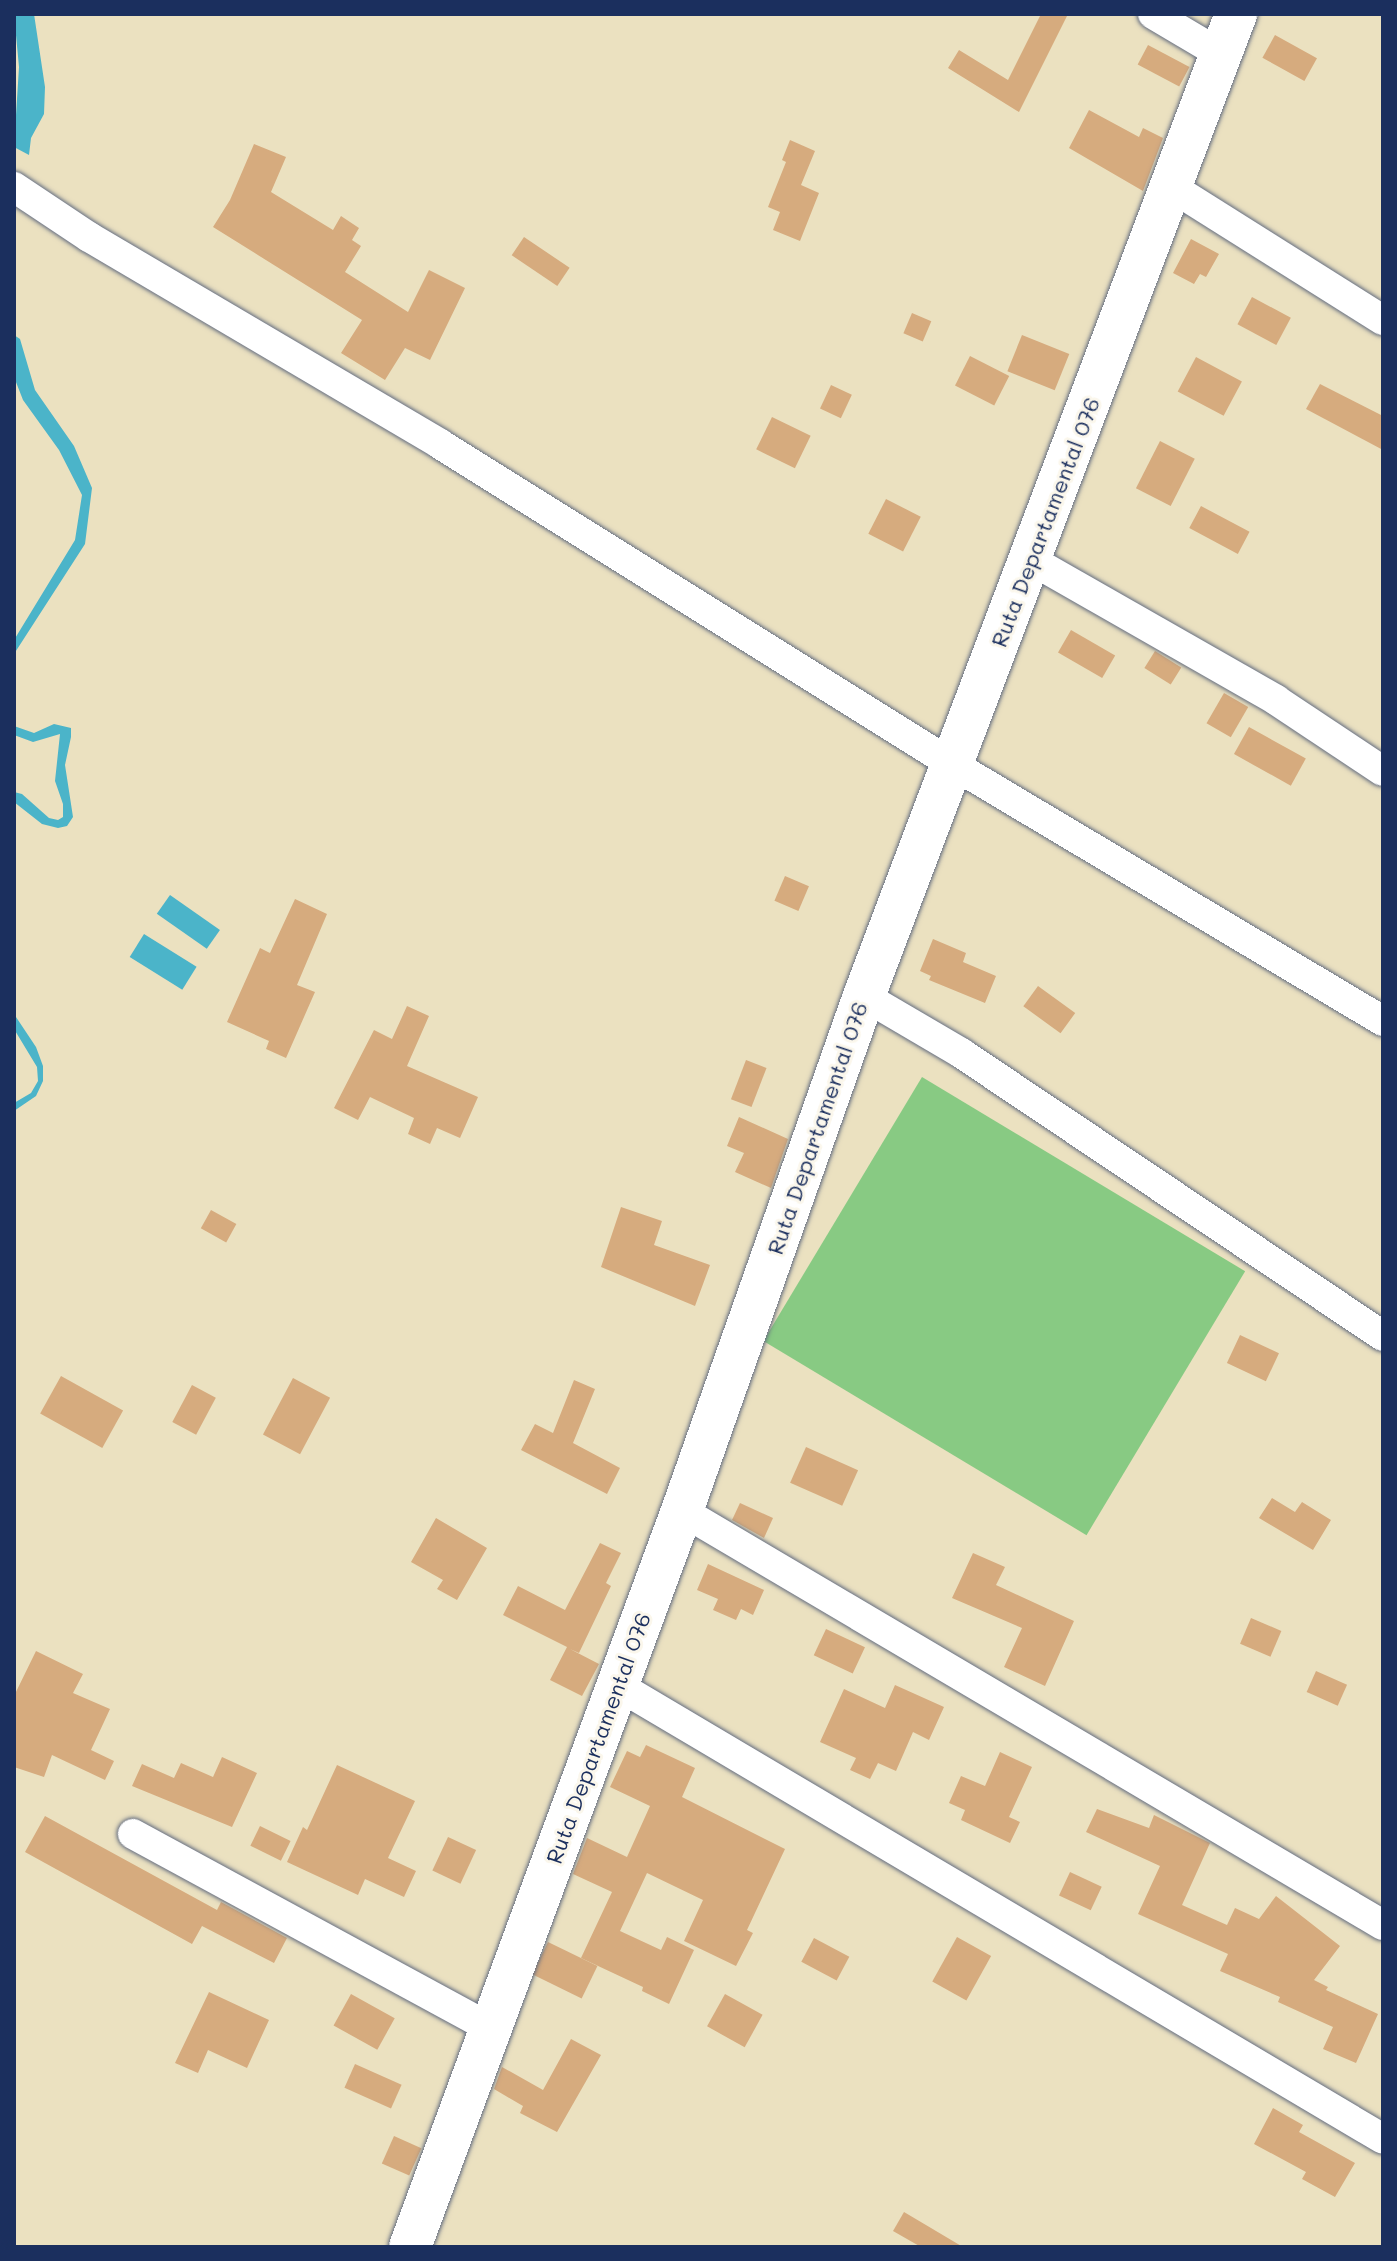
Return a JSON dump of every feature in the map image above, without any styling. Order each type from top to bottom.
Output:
[{"type":"main road","name":"Ruta Departamental 076","points":[[410,2247],[419,2213],[682,1511],[864,996],[1173,188],[1219,53],[1236,14]]},
{"type":"street","points":[[1153,14],[1219,53]]},
{"type":"street","points":[[14,187],[89,237],[440,444],[952,764],[1383,1021]]},
{"type":"street","points":[[1173,188],[1383,320]]},
{"type":"street","points":[[1031,560],[1276,700],[1383,771]]},
{"type":"street","points":[[864,996],[961,1053],[1383,1336]]},
{"type":"street","points":[[682,1511],[1383,1925]]},
{"type":"street","points":[[617,1685],[1383,2139]]},
{"type":"street","points":[[133,1834],[490,2028]]},
{"type":"green space","points":[[922,1077],[1245,1271],[1087,1535],[763,1341]]},
{"type":"water","points":[[14,14],[34,14],[45,87],[44,114],[31,138],[29,155],[14,147],[19,67]]},
{"type":"water","points":[[14,335],[20,339],[35,390],[74,446],[92,488],[85,544],[14,654],[14,640],[75,540],[82,495],[59,450],[23,400],[14,377]]},
{"type":"water","points":[[54,724],[71,728],[65,765],[73,817],[67,826],[58,828],[42,824],[14,802],[14,792],[22,794],[49,818],[58,820],[63,817],[63,804],[55,781],[60,734],[33,742],[14,735],[14,726],[34,733]]},
{"type":"water","points":[[170,895],[220,930],[207,949],[157,914]]},
{"type":"water","points":[[144,934],[197,967],[182,990],[130,957]]},
{"type":"water","points":[[14,1014],[36,1047],[43,1066],[43,1081],[36,1096],[14,1111],[14,1103],[31,1093],[38,1081],[37,1067],[14,1029]]},
{"type":"building","points":[[1041,14],[1068,14],[1019,112],[948,68],[959,50],[1008,80]]},
{"type":"building","points":[[1275,35],[1317,58],[1304,81],[1262,58]]},
{"type":"building","points":[[1148,45],[1189,67],[1179,86],[1138,64]]},
{"type":"building","points":[[1089,110],[1139,137],[1143,128],[1163,138],[1143,191],[1069,148]]},
{"type":"building","points":[[790,140],[815,151],[801,185],[819,193],[800,241],[773,230],[780,212],[768,207],[786,162],[782,160]]},
{"type":"building","points":[[254,144],[286,157],[271,192],[333,230],[341,216],[359,228],[352,240],[361,246],[345,272],[408,312],[429,270],[465,288],[430,360],[405,348],[385,380],[341,353],[362,320],[213,227],[230,200]]},
{"type":"building","points":[[524,237],[570,268],[557,286],[512,255]]},
{"type":"building","points":[[1191,239],[1219,254],[1206,277],[1200,274],[1194,284],[1173,273]]},
{"type":"building","points":[[1252,297],[1291,318],[1276,345],[1237,324]]},
{"type":"building","points":[[912,313],[931,321],[923,341],[903,333]]},
{"type":"building","points":[[1022,335],[1069,354],[1055,390],[1007,371]]},
{"type":"building","points":[[970,356],[1009,376],[994,405],[955,385]]},
{"type":"building","points":[[1196,357],[1242,381],[1224,416],[1178,391]]},
{"type":"building","points":[[1320,384],[1383,416],[1383,450],[1306,409]]},
{"type":"building","points":[[831,385],[852,395],[841,418],[820,409]]},
{"type":"building","points":[[772,417],[811,436],[795,468],[756,449]]},
{"type":"building","points":[[1160,441],[1195,459],[1171,506],[1136,488]]},
{"type":"building","points":[[886,499],[921,517],[903,551],[868,534]]},
{"type":"building","points":[[1201,506],[1250,532],[1238,554],[1189,528]]},
{"type":"building","points":[[1071,630],[1115,656],[1102,678],[1058,653]]},
{"type":"building","points":[[1155,651],[1181,667],[1171,684],[1144,668]]},
{"type":"building","points":[[1224,693],[1248,707],[1231,737],[1206,723]]},
{"type":"building","points":[[1249,727],[1306,759],[1291,786],[1234,754]]},
{"type":"building","points":[[785,876],[809,886],[798,911],[774,901]]},
{"type":"building","points":[[295,899],[327,914],[297,985],[315,992],[286,1058],[266,1049],[269,1041],[227,1022],[260,948],[270,953]]},
{"type":"building","points":[[933,939],[966,953],[963,962],[996,976],[985,1003],[929,980],[931,976],[920,971]]},
{"type":"building","points":[[1038,986],[1075,1013],[1061,1033],[1023,1006]]},
{"type":"building","points":[[407,1006],[429,1016],[407,1066],[478,1097],[460,1138],[437,1128],[430,1144],[408,1134],[414,1118],[370,1097],[358,1120],[334,1108],[374,1030],[392,1039]]},
{"type":"building","points":[[746,1060],[767,1068],[751,1107],[731,1099]]},
{"type":"building","points":[[739,1117],[788,1139],[771,1188],[735,1172],[744,1153],[727,1146]]},
{"type":"building","points":[[621,1207],[662,1221],[654,1245],[710,1265],[695,1306],[601,1267]]},
{"type":"building","points":[[211,1210],[236,1224],[226,1242],[201,1228]]},
{"type":"building","points":[[1240,1335],[1279,1353],[1266,1381],[1227,1363]]},
{"type":"building","points":[[61,1376],[123,1410],[102,1448],[40,1414]]},
{"type":"building","points":[[293,1378],[330,1398],[300,1454],[263,1435]]},
{"type":"building","points":[[574,1380],[595,1389],[573,1443],[620,1468],[607,1494],[521,1450],[535,1424],[553,1433]]},
{"type":"building","points":[[192,1385],[216,1398],[196,1435],[172,1422]]},
{"type":"building","points":[[806,1447],[858,1470],[842,1506],[790,1483]]},
{"type":"building","points":[[1272,1498],[1295,1512],[1302,1502],[1331,1520],[1313,1550],[1259,1518]]},
{"type":"building","points":[[740,1503],[773,1518],[764,1538],[732,1520]]},
{"type":"building","points":[[436,1518],[487,1548],[457,1600],[437,1589],[443,1580],[411,1562]]},
{"type":"building","points":[[600,1543],[621,1553],[606,1583],[611,1586],[579,1653],[570,1649],[599,1664],[582,1696],[550,1680],[567,1647],[503,1615],[518,1586],[565,1610]]},
{"type":"building","points":[[973,1553],[1005,1567],[996,1585],[1074,1621],[1045,1686],[1004,1667],[1022,1628],[952,1598]]},
{"type":"building","points":[[708,1564],[764,1590],[753,1615],[741,1609],[736,1620],[713,1610],[718,1599],[697,1590]]},
{"type":"building","points":[[1251,1618],[1281,1631],[1270,1657],[1240,1644]]},
{"type":"building","points":[[826,1629],[865,1647],[853,1673],[814,1655]]},
{"type":"building","points":[[36,1651],[83,1674],[73,1693],[110,1709],[91,1750],[114,1761],[105,1780],[52,1755],[44,1777],[14,1767],[14,1696]]},
{"type":"building","points":[[1316,1671],[1347,1685],[1338,1706],[1307,1692]]},
{"type":"building","points":[[895,1685],[944,1707],[929,1740],[913,1732],[896,1771],[878,1763],[870,1779],[850,1770],[856,1758],[820,1742],[844,1689],[885,1708]]},
{"type":"building","points":[[646,1745],[695,1768],[682,1797],[785,1849],[747,1930],[753,1933],[736,1966],[684,1941],[703,1900],[647,1873],[620,1931],[661,1950],[667,1937],[694,1950],[669,2004],[642,1991],[643,1987],[581,1958],[612,1892],[573,1874],[587,1838],[627,1857],[650,1806],[610,1787],[627,1751],[640,1757]]},
{"type":"building","points":[[1000,1752],[1032,1767],[1009,1817],[1020,1822],[1010,1843],[961,1820],[965,1810],[949,1803],[961,1776],[985,1786]]},
{"type":"building","points":[[222,1757],[257,1773],[232,1827],[132,1786],[142,1764],[174,1778],[181,1763],[213,1777]]},
{"type":"building","points":[[337,1765],[415,1801],[388,1858],[416,1871],[404,1897],[365,1879],[358,1895],[287,1862],[303,1827],[307,1830]]},
{"type":"building","points":[[1097,1809],[1149,1828],[1154,1815],[1210,1843],[1182,1905],[1227,1925],[1235,1908],[1259,1919],[1276,1896],[1340,1946],[1314,1980],[1328,1987],[1326,1990],[1378,2014],[1356,2063],[1323,2049],[1333,2027],[1278,2002],[1280,1997],[1220,1971],[1228,1954],[1138,1914],[1160,1866],[1086,1832]]},
{"type":"building","points":[[45,1816],[217,1910],[221,1902],[287,1938],[274,1963],[202,1926],[192,1944],[25,1852]]},
{"type":"building","points":[[260,1826],[291,1841],[281,1861],[250,1846]]},
{"type":"building","points":[[448,1837],[476,1850],[460,1884],[432,1871]]},
{"type":"building","points":[[1070,1872],[1102,1887],[1091,1910],[1059,1896]]},
{"type":"building","points":[[957,1937],[991,1956],[966,2001],[932,1982]]},
{"type":"building","points":[[814,1938],[849,1957],[837,1981],[801,1962]]},
{"type":"building","points":[[548,1942],[597,1966],[582,1998],[532,1974]]},
{"type":"building","points":[[209,1992],[269,2020],[247,2068],[208,2050],[198,2073],[175,2063]]},
{"type":"building","points":[[351,1994],[395,2018],[377,2050],[334,2025]]},
{"type":"building","points":[[725,1994],[763,2015],[745,2047],[707,2026]]},
{"type":"building","points":[[571,2039],[601,2055],[557,2132],[520,2113],[523,2106],[494,2089],[502,2067],[543,2090]]},
{"type":"building","points":[[355,2064],[402,2085],[391,2108],[344,2088]]},
{"type":"building","points":[[1273,2108],[1303,2125],[1299,2132],[1355,2163],[1335,2197],[1302,2179],[1306,2172],[1254,2144]]},
{"type":"building","points":[[394,2136],[421,2148],[409,2176],[382,2163]]},
{"type":"building","points":[[904,2212],[963,2247],[921,2247],[893,2231]]}]
